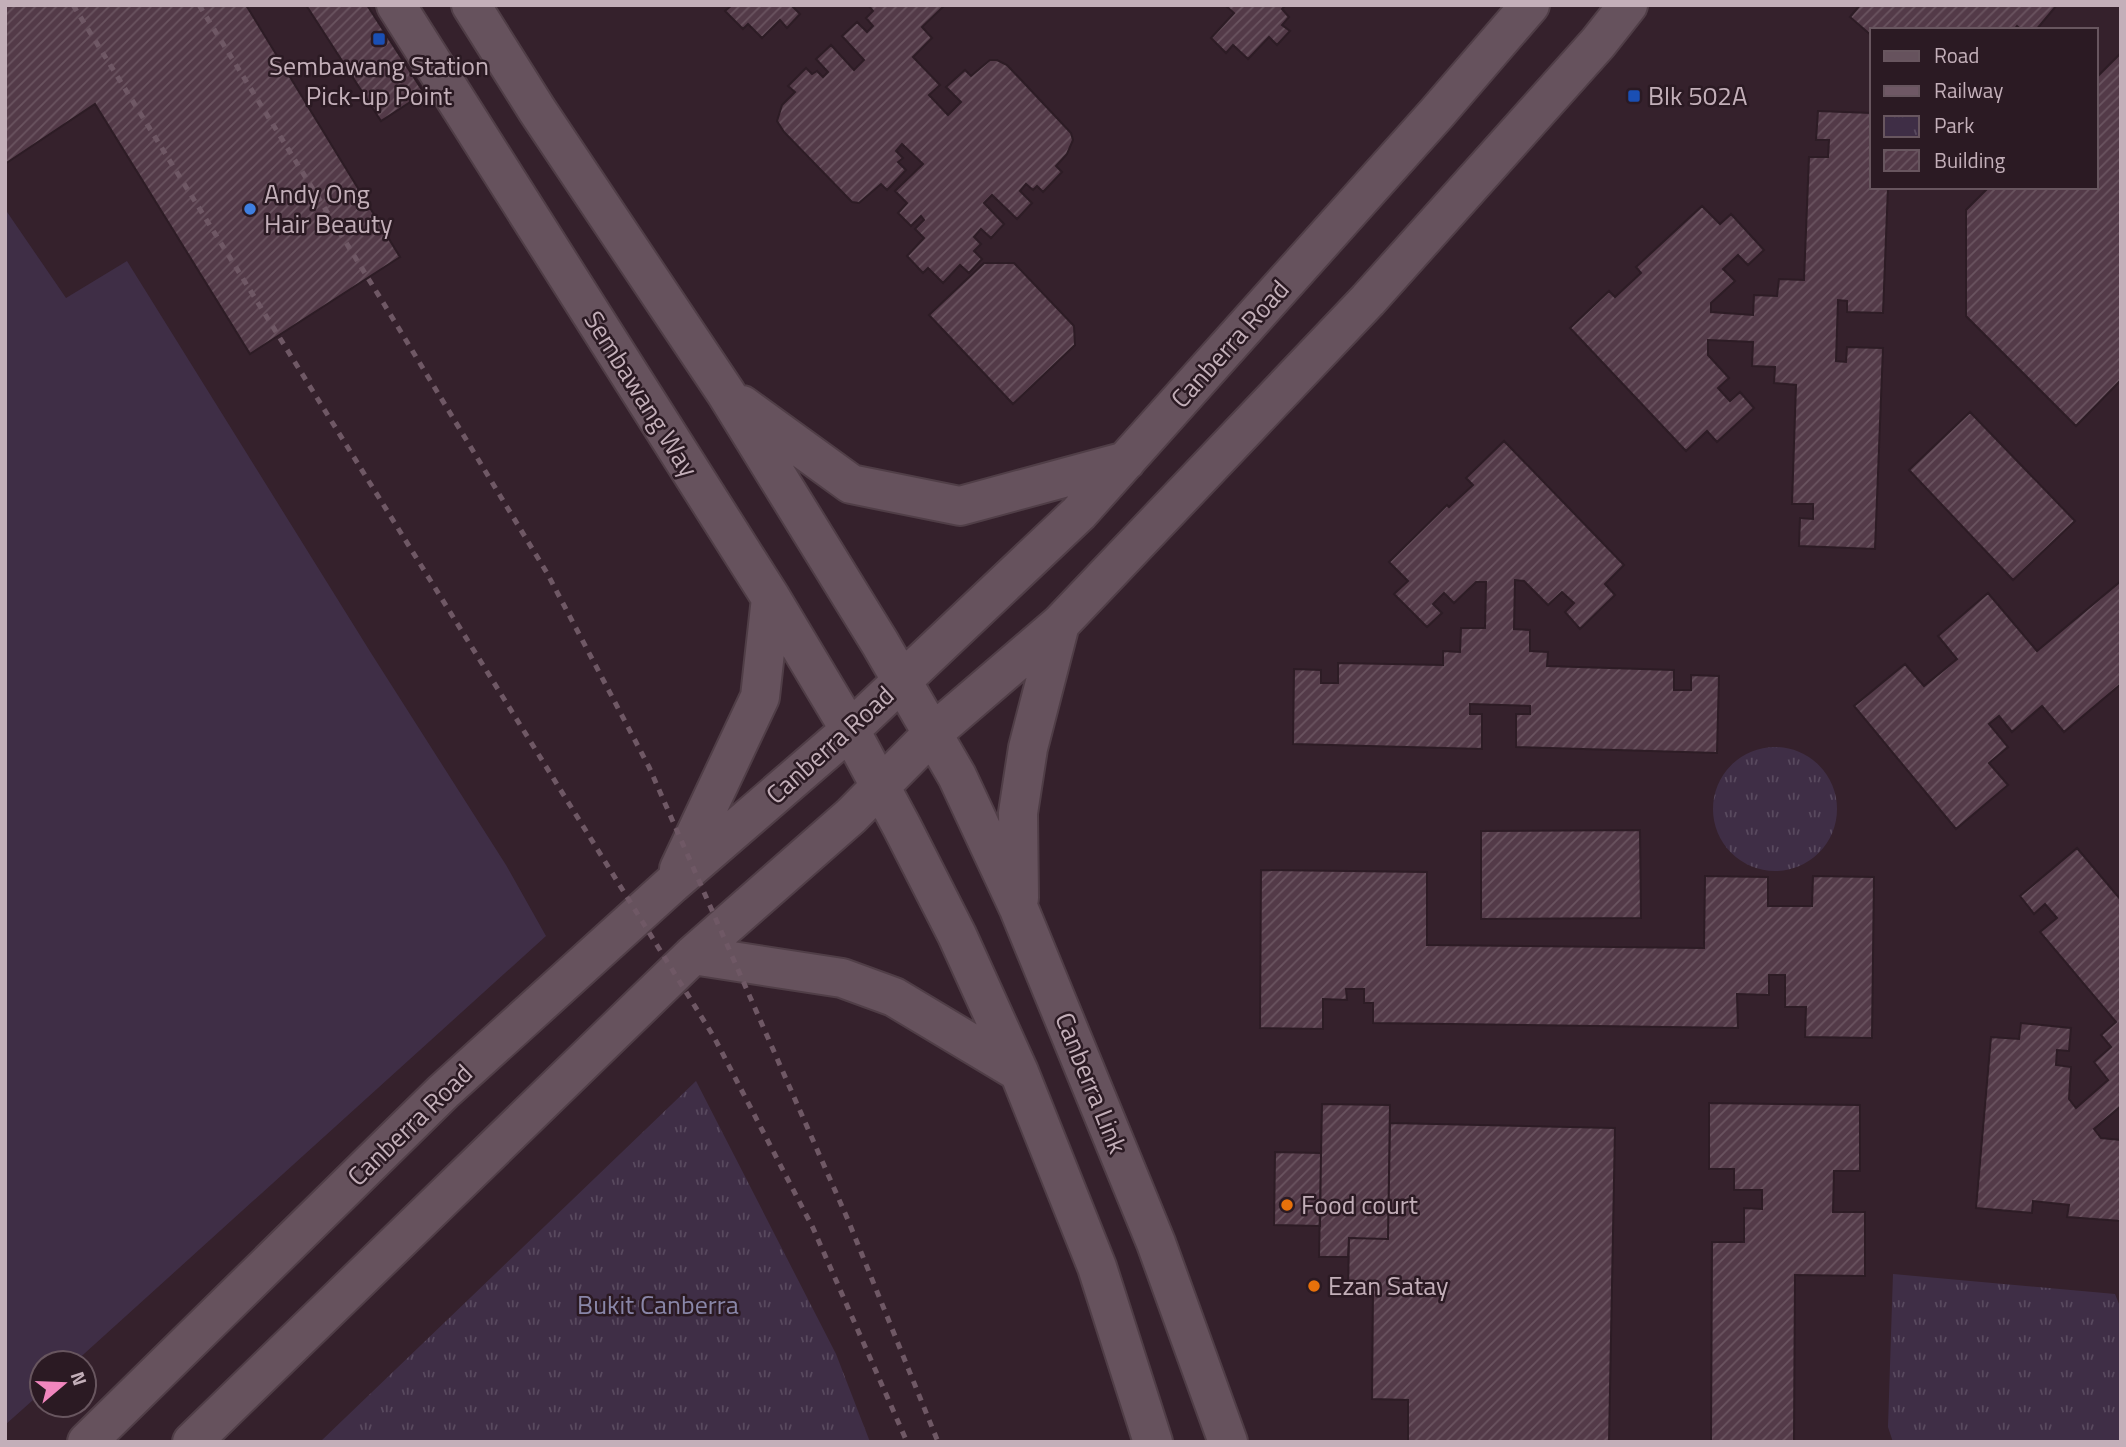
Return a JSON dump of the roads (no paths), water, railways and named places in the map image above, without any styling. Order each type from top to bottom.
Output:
[{"type":"main road","name":"Sembawang Way","points":[[396,5],[771,598],[850,730],[880,786]]},
{"type":"main road","points":[[471,5],[537,110],[726,393],[933,733]]},
{"type":"main road","name":"Canberra Road","points":[[87,1442],[443,1092],[672,884],[850,730],[1079,513],[1530,5]]},
{"type":"main road","points":[[192,1442],[693,955],[851,816],[933,733],[1060,624],[1368,300],[1598,43],[1628,5]]},
{"type":"main road","points":[[726,393],[850,484],[960,506],[1126,461]]},
{"type":"main road","points":[[672,884],[760,697],[771,598]]},
{"type":"main road","points":[[1019,909],[1018,813],[1028,748],[1060,624]]},
{"type":"main road","name":"Canberra Link","points":[[933,733],[957,776],[1019,909],[1156,1243],[1228,1442]]},
{"type":"main road","points":[[880,786],[957,935],[1019,1072],[1097,1267],[1153,1442]]},
{"type":"main road","points":[[693,955],[842,978],[894,997],[1019,1072]]},
{"type":"railway","points":[[73,5],[714,1037],[813,1228],[907,1442]]},
{"type":"railway","points":[[199,5],[547,573],[649,767],[848,1220],[938,1442]]},
{"type":"place","name":"Sembawang Station Pick-up Point","points":[[379,39]]},
{"type":"place","name":"Blk 502A","points":[[1634,96]]},
{"type":"place","name":"Andy Ong Hair Beauty","points":[[250,209]]},
{"type":"place","name":"Food court","points":[[1287,1205]]},
{"type":"place","name":"Ezan Satay","points":[[1314,1286]]},
{"type":"park label","name":"Bukit Canberra","points":[[658,1305]]}]
